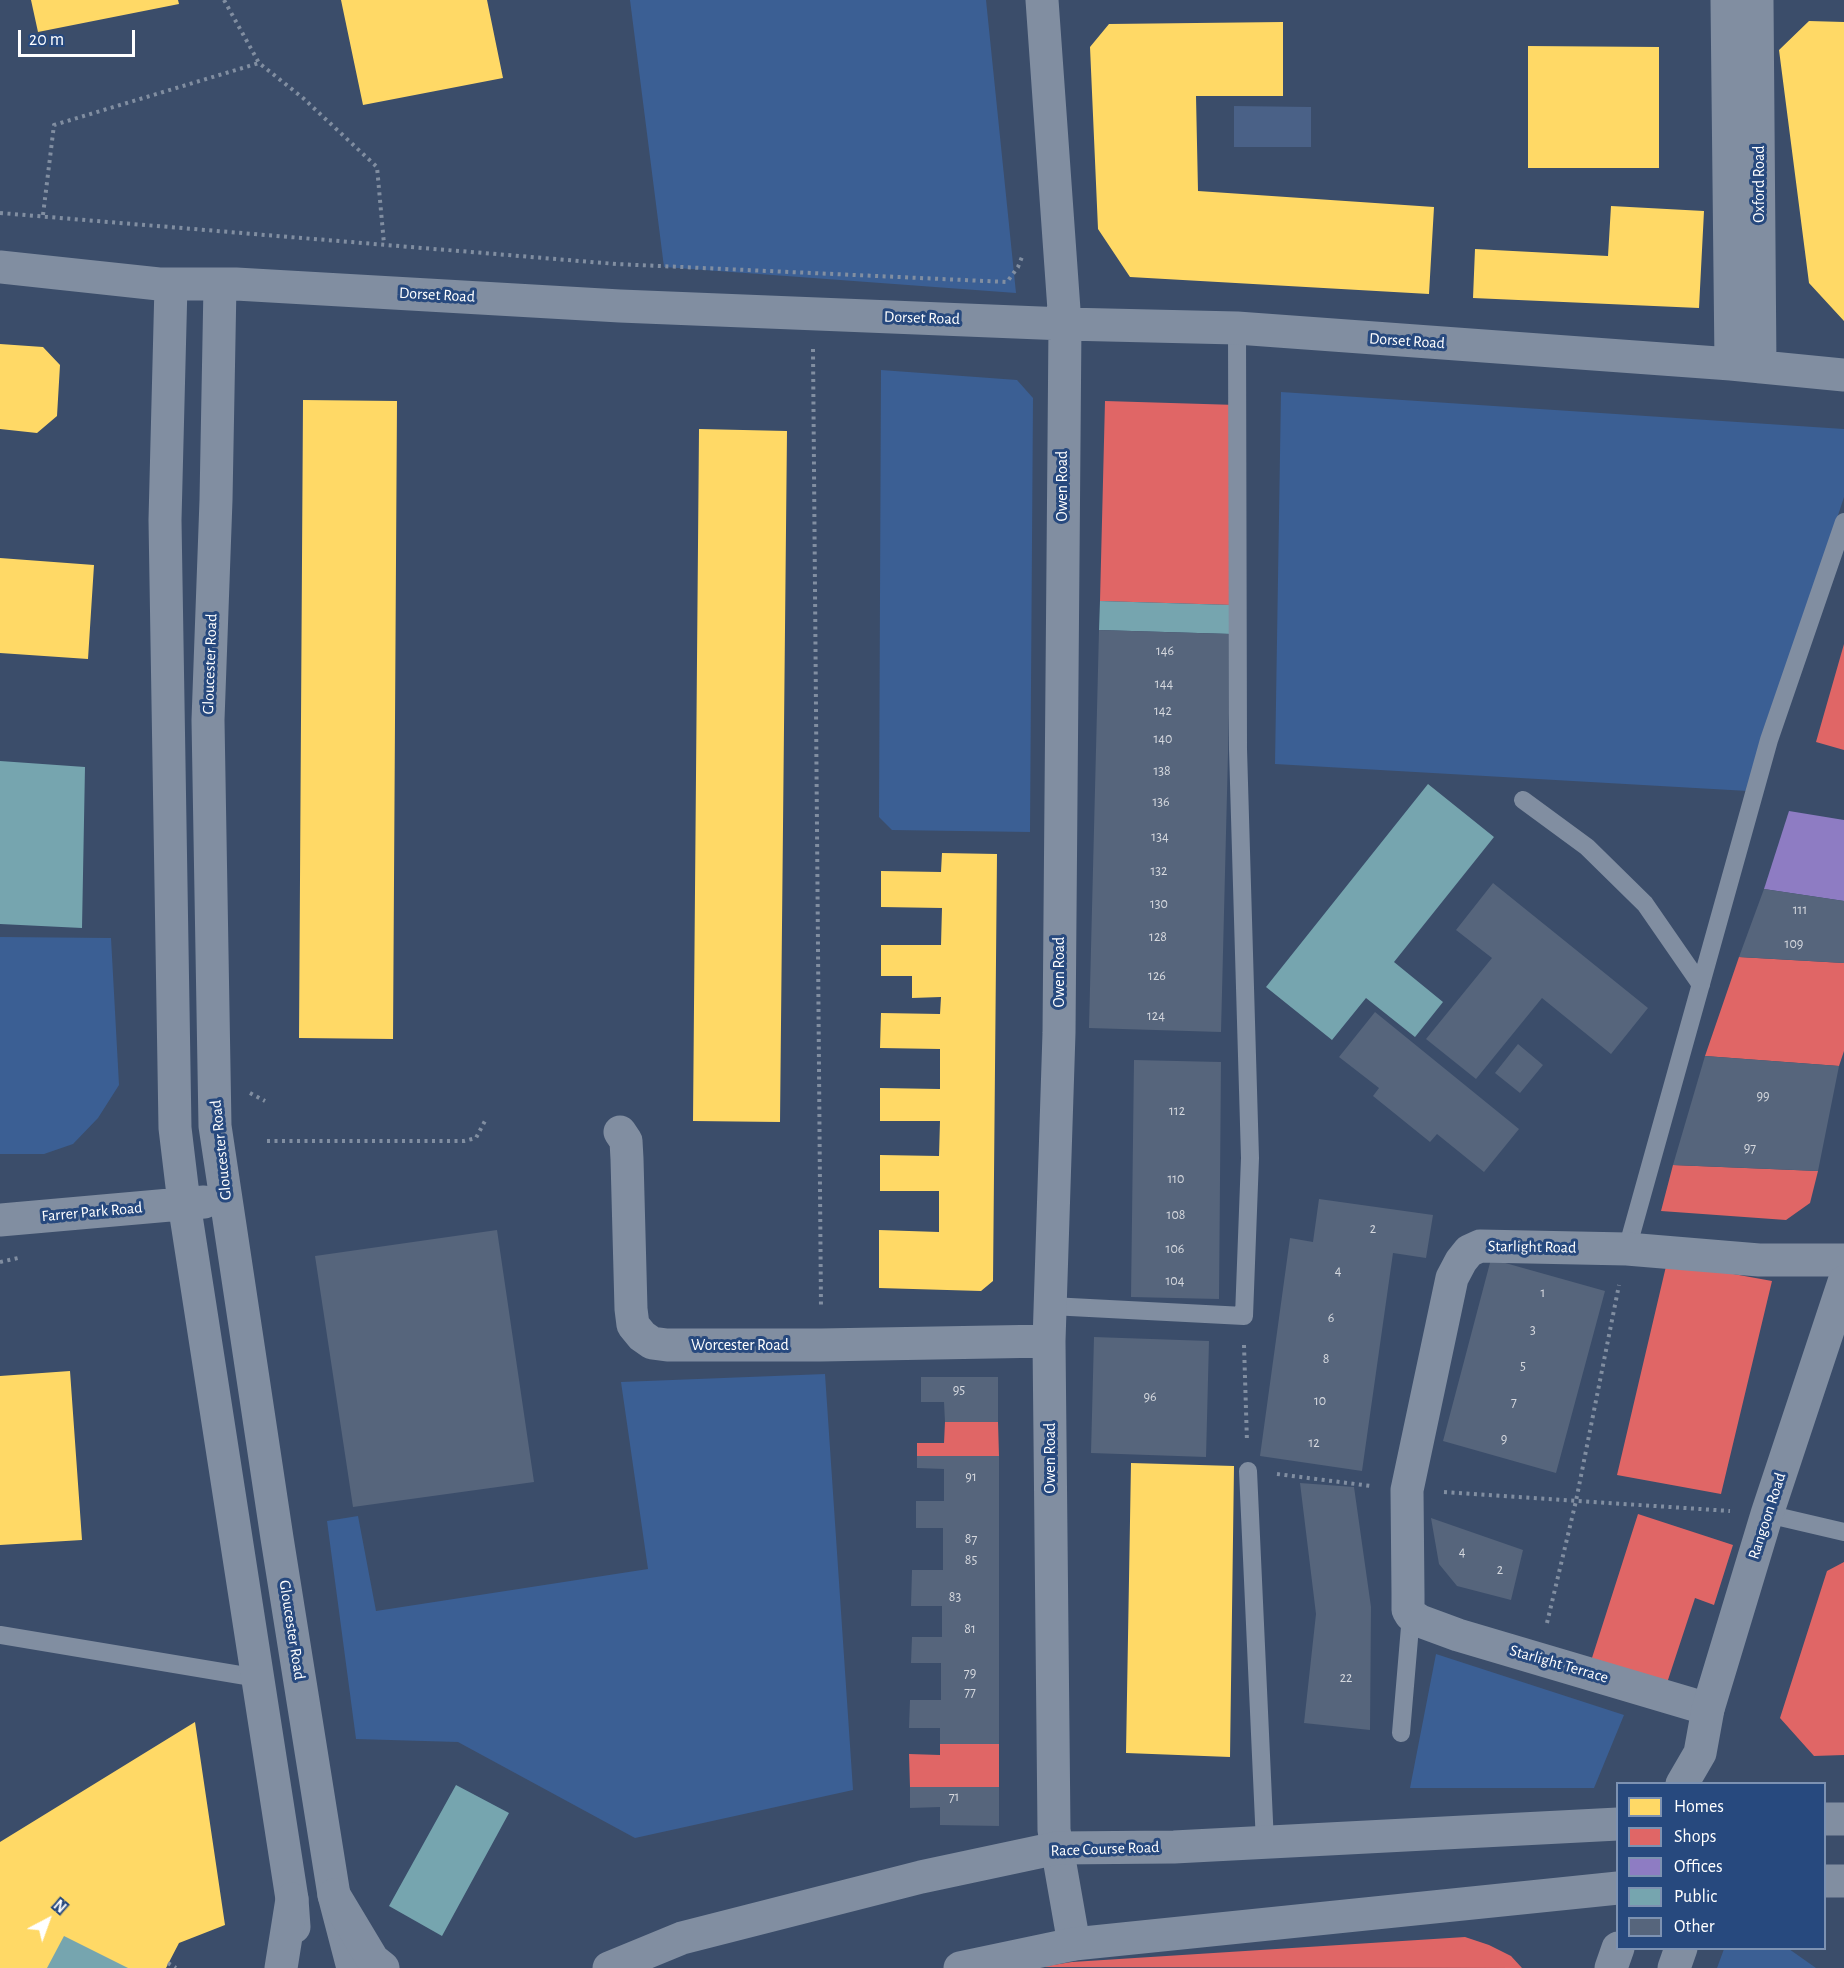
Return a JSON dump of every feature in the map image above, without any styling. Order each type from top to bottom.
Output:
[{"type":"street","name":"Owen Road","points":[[1042,0],[1065,324],[1059,1033],[1049,1341],[1054,1830],[1074,1944]]},
{"type":"street","name":"Oxford Road","points":[[1726,0],[1746,366]]},
{"type":"street","name":"Oxford Road","points":[[1746,366],[1758,0]]},
{"type":"street","name":"Dorset Road","points":[[0,267],[171,285],[220,285],[620,306],[1065,324],[1237,328],[1844,375]]},
{"type":"street","points":[[171,285],[165,495],[175,1128],[184,1203],[292,1899],[297,1968]]},
{"type":"street","name":"Gloucester Road","points":[[220,285],[216,500],[208,720],[215,1126],[334,1895],[353,1968]]},
{"type":"street","name":"Worcester Road","points":[[620,1132],[626,1141],[630,1309],[633,1324],[642,1336],[652,1343],[666,1345],[821,1345],[1049,1341]]},
{"type":"street","name":"Farrer Park Road","points":[[0,1220],[226,1201]]},
{"type":"street","name":"Starlight Road","points":[[1411,1615],[1408,1610],[1407,1490],[1452,1278],[1469,1251],[1480,1246],[1627,1249],[1759,1260],[1844,1260]]},
{"type":"street","name":"Rangoon Road","points":[[1685,1782],[1704,1768],[1708,1709],[1767,1514],[1844,1282]]},
{"type":"street","name":"Starlight Terrace","points":[[1411,1615],[1420,1621],[1458,1635],[1708,1709]]},
{"type":"street","points":[[1826,1819],[1844,1819]]},
{"type":"street","name":"Race Course Road","points":[[609,1968],[682,1938],[921,1877],[1057,1848],[1174,1847],[1616,1824]]},
{"type":"street","points":[[1826,1881],[1844,1881]]},
{"type":"street","points":[[960,1968],[1074,1944],[1616,1888]]},
{"type":"street","points":[[334,1895],[373,1960],[382,1968]]},
{"type":"street","points":[[281,1968],[292,1899]]},
{"type":"street","points":[[1611,1968],[1616,1950]]},
{"type":"street","points":[[1674,1968],[1680,1950]]},
{"type":"lane","points":[[1051,1306],[1244,1316],[1250,1158],[1238,749],[1237,328]]},
{"type":"lane","points":[[1627,1249],[1769,740],[1844,522]]},
{"type":"lane","points":[[1523,800],[1587,847],[1645,904],[1701,985]]},
{"type":"lane","points":[[1248,1471],[1265,1843]]},
{"type":"lane","points":[[1767,1514],[1844,1532]]},
{"type":"lane","name":"Starlight Road","points":[[1401,1733],[1411,1615]]},
{"type":"lane","points":[[0,1635],[258,1678]]},
{"type":"path","points":[[224,0],[259,63],[303,98],[377,167],[384,244]]},
{"type":"path","points":[[43,215],[54,125],[259,63]]},
{"type":"path","points":[[0,213],[616,264],[1007,282]]},
{"type":"path","points":[[813,343],[821,1345]]},
{"type":"path","points":[[267,1141],[464,1141],[476,1138],[486,1119]]},
{"type":"path","points":[[1539,1658],[1576,1501],[1627,1249]]},
{"type":"path","points":[[1244,1316],[1248,1471],[1407,1490],[1767,1514]]},
{"type":"path","points":[[168,1963],[176,1968]]},
{"type":"shaded area","points":[[630,0],[986,0],[1016,293],[664,267]]},
{"type":"shaded area","points":[[1234,106],[1311,107],[1311,147],[1234,147]]},
{"type":"shaded area","points":[[881,370],[1017,380],[1033,398],[1030,832],[892,830],[879,817]]},
{"type":"shaded area","points":[[1281,392],[1844,429],[1844,497],[1748,791],[1275,764]]},
{"type":"shaded area","points":[[0,937],[111,938],[119,1085],[98,1118],[73,1144],[44,1154],[0,1154]]},
{"type":"shaded area","points":[[825,1374],[853,1790],[635,1838],[458,1742],[356,1739],[327,1521],[358,1516],[376,1611],[648,1569],[621,1382]]},
{"type":"shaded area","points":[[1436,1654],[1624,1715],[1594,1788],[1410,1788]]},
{"type":"shaded area","points":[[1724,1950],[1790,1950],[1816,1968],[1717,1968]]},
{"type":"building: Homes","points":[[31,0],[178,0],[179,4],[38,32]]},
{"type":"building: Homes","points":[[341,0],[487,0],[503,78],[363,105]]},
{"type":"building: Homes","points":[[1809,21],[1844,22],[1844,321],[1809,283],[1779,50]]},
{"type":"building: Homes","points":[[1283,22],[1283,96],[1196,96],[1198,191],[1434,207],[1429,294],[1130,277],[1098,229],[1090,47],[1109,24]]},
{"type":"building: Homes","points":[[1528,46],[1659,47],[1659,168],[1528,168]]},
{"type":"building: Homes","points":[[1611,206],[1704,211],[1699,308],[1473,298],[1475,249],[1608,256]]},
{"type":"building: Homes","points":[[0,344],[43,347],[60,365],[57,416],[37,433],[0,429]]},
{"type":"building: Homes","points":[[303,400],[397,401],[393,1039],[299,1038]]},
{"type":"building: Homes","points":[[699,429],[787,431],[780,1122],[693,1121]]},
{"type":"building: Homes","points":[[0,558],[94,565],[88,659],[0,653]]},
{"type":"building: Homes","points":[[942,853],[997,854],[993,1281],[981,1291],[879,1288],[879,1230],[939,1232],[939,1191],[880,1191],[880,1155],[939,1156],[940,1121],[880,1121],[880,1088],[940,1089],[940,1049],[880,1048],[881,1013],[940,1014],[941,997],[912,998],[912,976],[881,976],[881,945],[941,945],[942,908],[881,907],[881,871],[941,872]]},
{"type":"building: Homes","points":[[70,1371],[82,1540],[0,1545],[0,1376]]},
{"type":"building: Homes","points":[[1131,1463],[1234,1466],[1230,1757],[1126,1753]]},
{"type":"building: Homes","points":[[195,1722],[225,1925],[179,1943],[166,1968],[0,1968],[0,1842]]},
{"type":"building: Shops","points":[[1105,401],[1237,405],[1232,605],[1100,601]]},
{"type":"building: Shops","points":[[1844,644],[1844,750],[1816,742]]},
{"type":"building: Shops","points":[[1739,957],[1844,963],[1844,1051],[1839,1066],[1705,1056]]},
{"type":"building: Shops","points":[[1673,1165],[1818,1171],[1810,1203],[1786,1220],[1661,1211]]},
{"type":"building: Shops","points":[[1667,1262],[1772,1281],[1721,1494],[1617,1475]]},
{"type":"building: Shops","points":[[945,1422],[998,1422],[999,1456],[917,1456],[917,1443],[944,1443]]},
{"type":"building: Shops","points":[[1638,1514],[1733,1545],[1714,1605],[1695,1598],[1666,1686],[1591,1661]]},
{"type":"building: Shops","points":[[1844,1562],[1844,1755],[1814,1756],[1780,1718],[1827,1571]]},
{"type":"building: Shops","points":[[940,1744],[999,1744],[999,1787],[910,1787],[909,1754],[940,1755]]},
{"type":"building: Shops","points":[[1465,1937],[1511,1956],[1522,1968],[1040,1967],[1072,1962]]},
{"type":"building: Offices","points":[[1789,811],[1844,820],[1844,901],[1764,889]]},
{"type":"building: Public","points":[[1100,601],[1232,605],[1231,634],[1099,630]]},
{"type":"building: Public","points":[[0,761],[85,767],[82,928],[0,924]]},
{"type":"building: Public","points":[[1428,784],[1494,837],[1394,962],[1443,1002],[1415,1037],[1366,998],[1332,1040],[1266,987]]},
{"type":"building: Public","points":[[456,1785],[509,1813],[442,1936],[389,1906]]},
{"type":"building: Public","points":[[64,1936],[128,1968],[47,1968]]},
{"type":"building: Other","points":[[1099,630],[1231,634],[1221,1032],[1089,1028]]},
{"type":"building: Other","points":[[1493,883],[1648,1008],[1611,1054],[1542,998],[1476,1079],[1426,1039],[1492,958],[1456,930]]},
{"type":"building: Other","points":[[1764,889],[1844,901],[1844,963],[1739,957]]},
{"type":"building: Other","points":[[1375,1012],[1519,1129],[1484,1172],[1437,1134],[1430,1142],[1373,1096],[1379,1088],[1339,1057]]},
{"type":"building: Other","points":[[1518,1044],[1543,1065],[1520,1093],[1495,1073]]},
{"type":"building: Other","points":[[1705,1056],[1839,1066],[1818,1171],[1673,1165]]},
{"type":"building: Other","points":[[1134,1060],[1221,1062],[1219,1299],[1131,1297]]},
{"type":"building: Other","points":[[1319,1199],[1433,1215],[1426,1258],[1393,1253],[1362,1471],[1260,1456],[1290,1238],[1313,1242]]},
{"type":"building: Other","points":[[497,1230],[534,1482],[353,1507],[315,1256]]},
{"type":"building: Other","points":[[1491,1259],[1605,1291],[1556,1473],[1443,1441]]},
{"type":"building: Other","points":[[1094,1337],[1209,1341],[1206,1457],[1091,1453]]},
{"type":"building: Other","points":[[921,1377],[998,1377],[998,1422],[945,1422],[944,1402],[921,1402]]},
{"type":"building: Other","points":[[917,1456],[999,1456],[999,1744],[940,1744],[940,1728],[909,1728],[910,1700],[941,1700],[941,1663],[911,1663],[912,1637],[942,1637],[942,1606],[911,1606],[912,1570],[943,1570],[943,1528],[916,1528],[916,1501],[944,1501],[944,1469],[917,1468]]},
{"type":"building: Other","points":[[1300,1483],[1354,1487],[1371,1607],[1370,1730],[1304,1723],[1316,1614]]},
{"type":"building: Other","points":[[1431,1518],[1523,1550],[1511,1600],[1457,1586],[1439,1564]]},
{"type":"building: Other","points":[[910,1787],[999,1787],[999,1826],[940,1825],[940,1807],[910,1808]]}]
